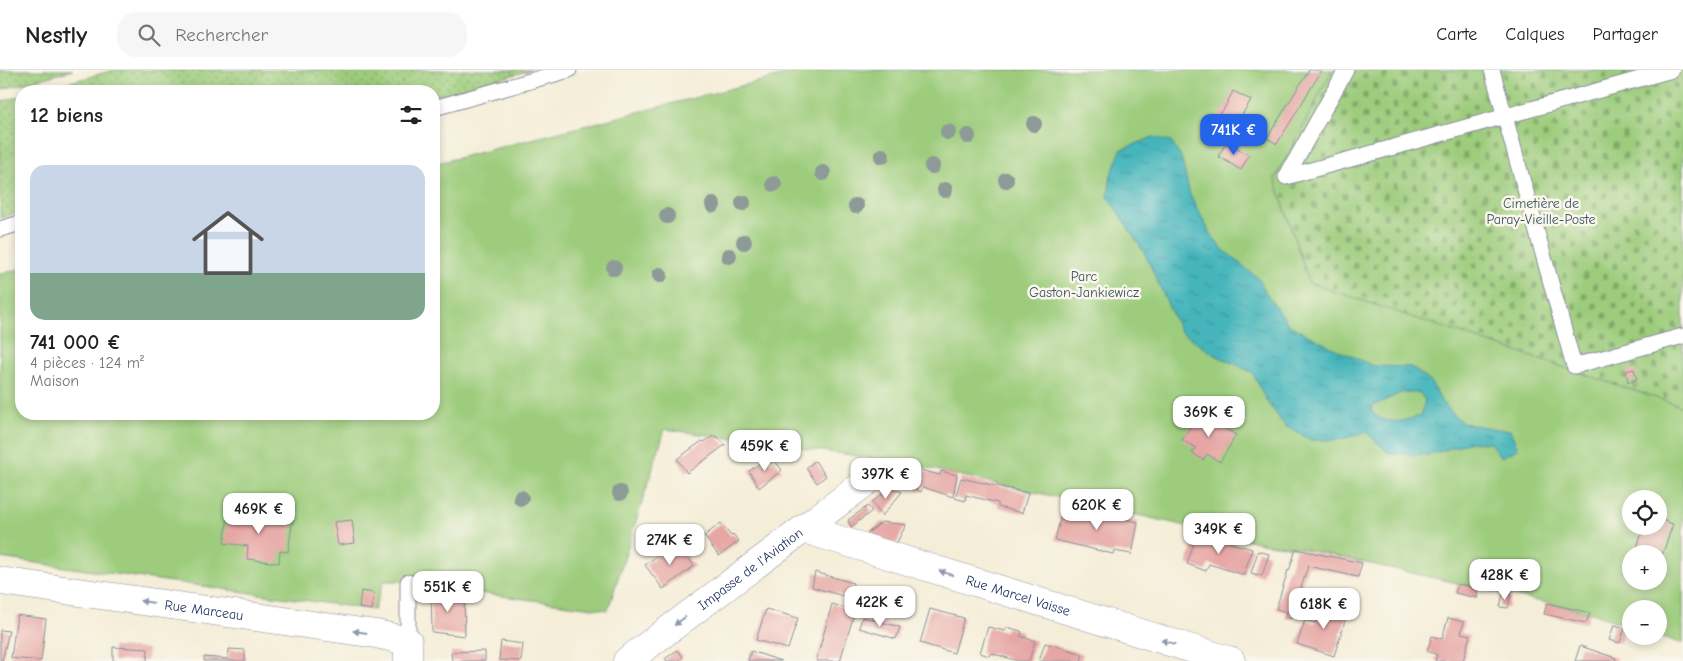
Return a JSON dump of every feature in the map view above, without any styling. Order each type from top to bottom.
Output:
[{"type":"street","name":"Impasse de l'Aviation","points":[[627,661],[874,476]]},
{"type":"street","name":"Rue Marcel Vaisse","points":[[804,529],[1231,661]]},
{"type":"street","name":"Rue Marceau","points":[[0,581],[376,634],[408,651]]},
{"type":"lane","points":[[440,106],[569,70]]},
{"type":"lane","points":[[1346,70],[1286,177],[1672,70]]},
{"type":"lane","points":[[1492,70],[1574,366],[1683,336]]},
{"type":"lane","points":[[0,229],[15,225]]},
{"type":"lane","points":[[408,582],[408,651]]},
{"type":"green space","points":[[0,70],[73,70],[15,85],[0,90]]},
{"type":"green space","points":[[114,70],[531,70],[440,95],[440,85],[60,85]]},
{"type":"green space","name":"Parc Gaston-Jankiewicz","points":[[804,70],[1332,70],[1275,179],[1309,283],[1683,407],[1683,644],[1667,639],[1667,600],[1622,600],[1622,624],[1592,613],[1295,547],[1267,544],[900,462],[665,429],[608,610],[434,587],[430,581],[384,581],[374,610],[0,558],[0,274],[15,270],[15,420],[440,420],[440,162]]},
{"type":"green space","name":"Cimetière de Paray-Vieille-Poste","points":[[1332,70],[1683,70],[1683,407],[1309,283],[1275,179]]},
{"type":"green space","points":[[15,98],[15,214],[0,218],[0,102]]},
{"type":"water","points":[[1153,137],[1171,142],[1181,157],[1190,195],[1209,231],[1220,247],[1259,279],[1267,295],[1289,325],[1333,348],[1374,366],[1411,367],[1431,382],[1441,401],[1462,423],[1510,430],[1518,449],[1501,457],[1490,443],[1470,442],[1428,455],[1390,454],[1366,432],[1339,440],[1311,440],[1285,426],[1267,402],[1252,372],[1215,355],[1180,331],[1145,254],[1108,197],[1111,175],[1121,150]],"holes":[[[1401,393],[1420,393],[1425,401],[1420,416],[1408,420],[1387,421],[1381,419],[1371,410],[1373,406]]]},
{"type":"building","points":[[1309,70],[1322,70],[1277,144],[1267,138]]},
{"type":"building","points":[[1233,91],[1251,100],[1226,141],[1211,123],[1224,109]]},
{"type":"building","points":[[1227,142],[1249,155],[1241,170],[1218,156]]},
{"type":"building","points":[[1634,369],[1637,379],[1628,382],[1626,371]]},
{"type":"building","points":[[1199,413],[1236,435],[1220,462],[1207,454],[1203,460],[1192,453],[1196,448],[1182,440]]},
{"type":"building","points":[[713,436],[718,437],[725,445],[687,473],[677,459],[702,441],[704,442]]},
{"type":"building","points":[[753,445],[765,447],[763,456],[752,455]]},
{"type":"building","points":[[766,459],[770,463],[774,460],[782,470],[759,488],[749,471]]},
{"type":"building","points":[[815,461],[826,476],[817,483],[806,468]]},
{"type":"building","points":[[920,470],[940,475],[941,471],[957,475],[953,497],[923,487],[921,492],[916,490],[917,486],[907,483]]},
{"type":"building","points":[[961,478],[1028,493],[1022,513],[998,507],[998,503],[966,495],[965,501],[955,498]]},
{"type":"building","points":[[891,488],[902,492],[882,516],[872,502]]},
{"type":"building","points":[[868,506],[872,511],[851,527],[848,520]]},
{"type":"building","points":[[1063,507],[1138,522],[1132,554],[1114,551],[1113,554],[1055,540]]},
{"type":"building","points":[[229,510],[293,519],[288,552],[280,551],[279,563],[247,559],[248,546],[224,543]]},
{"type":"building","points":[[352,520],[355,543],[338,545],[334,522]]},
{"type":"building","points":[[882,522],[906,525],[896,544],[865,535]]},
{"type":"building","points":[[1667,522],[1673,524],[1666,545],[1638,545],[1641,535],[1667,535]]},
{"type":"building","points":[[721,523],[731,536],[733,534],[739,541],[719,556],[704,536]]},
{"type":"building","points":[[1197,533],[1252,549],[1244,575],[1209,564],[1206,571],[1187,564]]},
{"type":"building","points":[[676,542],[694,566],[663,589],[645,565]]},
{"type":"building","points":[[1296,549],[1362,563],[1358,577],[1308,566],[1291,619],[1285,617],[1287,612],[1276,609]]},
{"type":"building","points":[[1258,551],[1269,554],[1262,576],[1251,573]]},
{"type":"building","points":[[815,572],[853,583],[850,598],[812,587]]},
{"type":"building","points":[[1458,584],[1478,588],[1477,598],[1455,593]]},
{"type":"building","points":[[361,591],[374,593],[372,610],[359,608]]},
{"type":"building","points":[[431,591],[464,591],[465,636],[432,632]]},
{"type":"building","points":[[1503,593],[1511,595],[1508,608],[1500,607]]},
{"type":"building","points":[[1321,602],[1348,611],[1334,656],[1297,644],[1305,620],[1315,623]]},
{"type":"building","points":[[1547,603],[1590,613],[1586,623],[1544,614]]},
{"type":"building","points":[[832,604],[855,611],[840,661],[816,661]]},
{"type":"building","points":[[766,609],[798,618],[788,649],[756,640]]},
{"type":"building","points":[[930,609],[964,618],[954,653],[920,643]]},
{"type":"building","points":[[17,615],[46,619],[41,661],[11,658]]},
{"type":"building","points":[[862,617],[900,627],[896,639],[859,628]]},
{"type":"building","points":[[1448,618],[1464,622],[1461,633],[1470,635],[1463,661],[1435,661],[1437,655],[1427,651],[1432,636],[1442,639]]},
{"type":"building","points":[[1614,625],[1622,627],[1620,643],[1609,640]]},
{"type":"building","points":[[988,627],[1005,631],[1006,628],[1010,628],[1021,631],[1022,634],[1020,636],[1035,641],[1029,661],[1018,661],[991,653],[989,656],[980,653]]},
{"type":"building","points":[[0,630],[9,631],[2,661],[0,660]]},
{"type":"building","points":[[501,641],[523,644],[521,661],[499,660]]},
{"type":"building","points":[[1045,643],[1083,654],[1081,661],[1039,661]]},
{"type":"building","points":[[1580,646],[1616,658],[1615,661],[1575,661]]},
{"type":"building","points":[[113,647],[148,649],[147,661],[113,661]]},
{"type":"building","points":[[229,649],[245,650],[245,661],[204,661],[204,657],[228,659]]},
{"type":"building","points":[[677,650],[683,657],[678,661],[667,661],[665,659]]},
{"type":"building","points":[[485,651],[485,661],[452,661],[451,652]]},
{"type":"building","points":[[751,651],[781,661],[748,661]]}]
